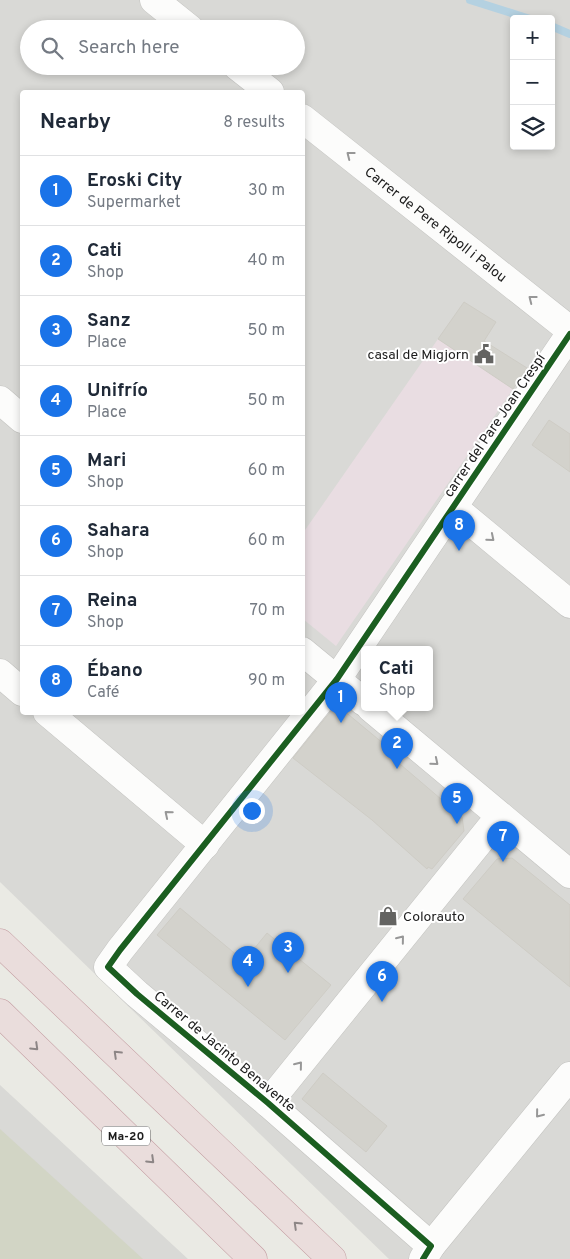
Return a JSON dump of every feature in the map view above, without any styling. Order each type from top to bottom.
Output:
[{"type":"highway","points":[[0,942],[332,1259]]},
{"type":"highway","name":"Ma-20","points":[[0,1013],[253,1259]]},
{"type":"street","points":[[154,0],[179,20]]},
{"type":"street","points":[[248,75],[267,90]]},
{"type":"street","name":"Carrer de Pere Ripoll i Palou","points":[[305,120],[570,330]]},
{"type":"street","name":"carrer del Pare Joan Crespí","points":[[337,679],[570,334]]},
{"type":"street","points":[[0,400],[20,416]]},
{"type":"street","points":[[453,507],[570,604]]},
{"type":"street","points":[[305,653],[361,699]]},
{"type":"street","points":[[0,673],[20,690]]},
{"type":"street","points":[[51,715],[205,845],[337,679]]},
{"type":"street","points":[[375,711],[570,874]]},
{"type":"street","points":[[268,1103],[500,816]]},
{"type":"street","name":"Carrer de Jacinto Benavente","points":[[205,845],[108,967],[136,994],[268,1103],[427,1253]]},
{"type":"street","points":[[427,1253],[570,1076]]},
{"type":"shaded area","points":[[0,0],[570,0],[570,1259],[389,1259],[0,882]]},
{"type":"shaded area","points":[[438,339],[513,389],[336,646],[305,621],[305,530]]},
{"type":"shaded area","points":[[0,1085],[188,1259],[0,1259]]},
{"type":"shaded area","points":[[0,1129],[143,1259],[0,1259]]},
{"type":"building","name":"casal de Migjorn","points":[[464,302],[496,322],[484,341],[527,368],[513,389],[438,339]]},
{"type":"building","points":[[549,420],[570,434],[570,472],[532,445]]},
{"type":"building","points":[[343,710],[390,749],[387,753],[462,817],[464,831],[432,869],[428,867],[427,869],[372,820],[293,758],[331,711]]},
{"type":"building","points":[[512,858],[570,905],[570,987],[463,899],[497,859]]},
{"type":"building","points":[[180,908],[244,961],[267,933],[331,985],[285,1040],[157,935]]},
{"type":"building","points":[[323,1073],[387,1126],[366,1152],[302,1099]]},
{"type":"waterway","points":[[470,0],[517,15]]},
{"type":"waterway","points":[[555,28],[570,34]]},
{"type":"cycle path","points":[[423,1259],[431,1246],[268,1103],[137,994],[108,967],[337,679],[570,334]]},
{"type":"place","name":"casal de Migjorn","points":[[484,354]]},
{"type":"place","name":"Ébano","points":[[459,551]]},
{"type":"place","name":"Eroski City","points":[[341,723]]},
{"type":"place","name":"Cati","points":[[397,769]]},
{"type":"place","name":"Mari","points":[[457,824]]},
{"type":"place","name":"Reina","points":[[503,862]]},
{"type":"place","name":"Colorauto","points":[[388,916]]},
{"type":"place","name":"Sanz","points":[[288,973]]},
{"type":"place","name":"Unifrío","points":[[248,987]]},
{"type":"place","name":"Sahara","points":[[382,1002]]}]
